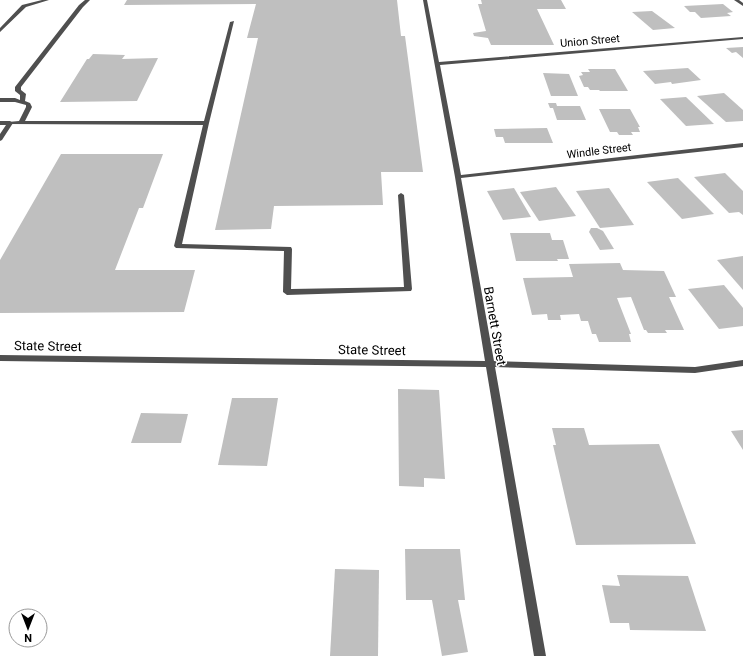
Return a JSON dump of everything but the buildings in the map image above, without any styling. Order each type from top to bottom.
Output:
[{"type":"street","points":[[0,31],[20,8],[31,3],[47,0]]},
{"type":"street","points":[[23,101],[23,94],[18,91],[18,87],[81,6],[88,0]]},
{"type":"street","name":"Barnett Street","points":[[425,0],[458,177],[540,656]]},
{"type":"street","points":[[736,0],[743,5]]},
{"type":"street","points":[[232,22],[206,123],[178,246],[288,249],[287,292],[408,289],[401,196]]},
{"type":"street","name":"Union Street","points":[[438,64],[743,38]]},
{"type":"street","points":[[0,100],[23,101],[28,104],[29,107],[21,123]]},
{"type":"street","points":[[0,123],[206,123]]},
{"type":"street","points":[[0,138],[10,123]]},
{"type":"street","name":"Windle Street","points":[[458,177],[743,145]]},
{"type":"street","name":"State Street","points":[[0,358],[490,364],[695,370],[743,363]]}]
